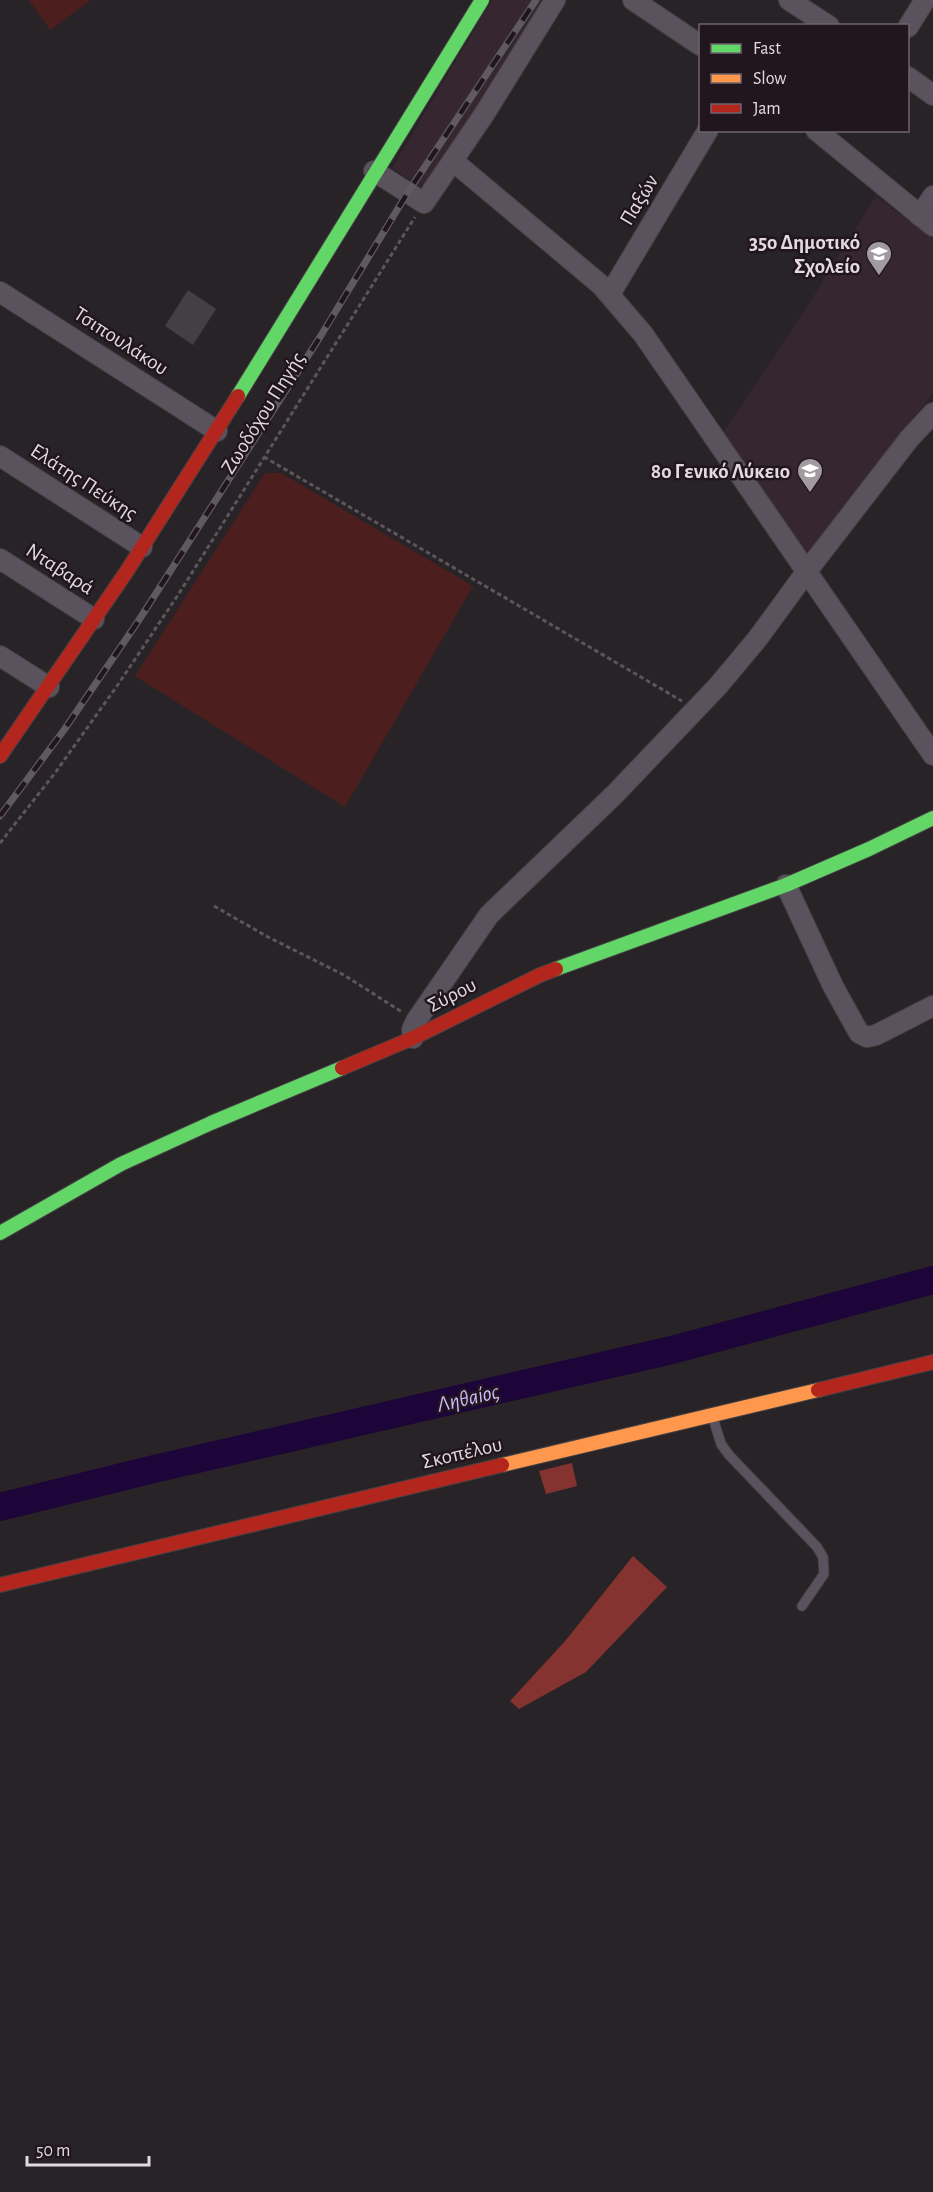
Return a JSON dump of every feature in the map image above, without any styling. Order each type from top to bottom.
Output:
[{"type":"street","points":[[0,756],[78,647],[217,431],[374,171],[482,0]]},
{"type":"street","points":[[374,171],[424,203],[555,0]]},
{"type":"street","points":[[633,0],[699,44]]},
{"type":"street","points":[[789,0],[826,24]]},
{"type":"street","points":[[909,25],[925,0]]},
{"type":"street","points":[[909,78],[933,95]]},
{"type":"street","name":"Παξών","points":[[610,294],[707,132]]},
{"type":"street","points":[[822,132],[838,137],[927,221],[933,196]]},
{"type":"street","points":[[453,161],[610,294],[643,334],[933,756]]},
{"type":"street","name":"Τσιπουλάκου","points":[[0,292],[217,431]]},
{"type":"street","points":[[415,1030],[489,915],[615,794],[752,646],[909,439],[933,413]]},
{"type":"street","name":"Ελάτης Πεύκης","points":[[0,456],[142,547]]},
{"type":"street","name":"Νταβαρά","points":[[0,559],[94,620]]},
{"type":"street","points":[[0,656],[50,687]]},
{"type":"street","name":"Σύρου","points":[[0,1233],[77,1188],[141,1155],[415,1030],[540,975],[786,885],[933,818]]},
{"type":"street","points":[[786,885],[833,986],[859,1033],[867,1037],[876,1035],[933,1006]]},
{"type":"street","name":"Σκοπέλου","points":[[0,1585],[933,1362]]},
{"type":"lane","points":[[712,1415],[721,1444],[729,1455],[810,1539],[823,1557],[824,1574],[802,1606]]},
{"type":"path","name":"Ζωοδόχου Πηγής","points":[[0,843],[55,773],[178,595],[424,203]]},
{"type":"path","points":[[264,457],[696,709]]},
{"type":"path","points":[[214,906],[268,937],[344,975],[415,1030]]},
{"type":"shaded area","points":[[29,0],[91,0],[50,30]]},
{"type":"shaded area","points":[[492,0],[551,0],[426,184],[418,185],[392,168]]},
{"type":"shaded area","points":[[876,196],[933,239],[933,393],[807,554],[723,433],[801,316]]},
{"type":"shaded area","points":[[265,473],[281,473],[473,586],[345,807],[135,676]]},
{"type":"shaded area","points":[[572,1463],[577,1486],[546,1494],[539,1471]]},
{"type":"shaded area","points":[[633,1556],[667,1587],[586,1672],[519,1709],[510,1701],[566,1640]]},
{"type":"building","points":[[188,290],[216,309],[193,345],[165,326]]},
{"type":"waterway","name":"Ληθαίος","points":[[0,1507],[154,1469],[672,1350],[933,1280]]},
{"type":"railway","points":[[0,816],[64,730],[139,620],[320,337],[408,192],[536,0]]},
{"type":"traffic: fast","points":[[238,396],[482,0]]},
{"type":"traffic: fast","points":[[556,969],[786,885],[933,818]]},
{"type":"traffic: fast","points":[[0,1233],[121,1164],[342,1068]]},
{"type":"traffic: slow","points":[[502,1465],[818,1390]]},
{"type":"traffic: jam","points":[[0,756],[127,571],[238,396]]},
{"type":"traffic: jam","points":[[342,1068],[413,1038],[556,969]]},
{"type":"traffic: jam","points":[[818,1390],[933,1362]]},
{"type":"traffic: jam","points":[[0,1585],[502,1465]]},
{"type":"place","name":"35ο Δημοτικό Σχολείο","points":[[879,277]]},
{"type":"place","name":"8ο Γενικό Λύκειο","points":[[810,494]]}]
